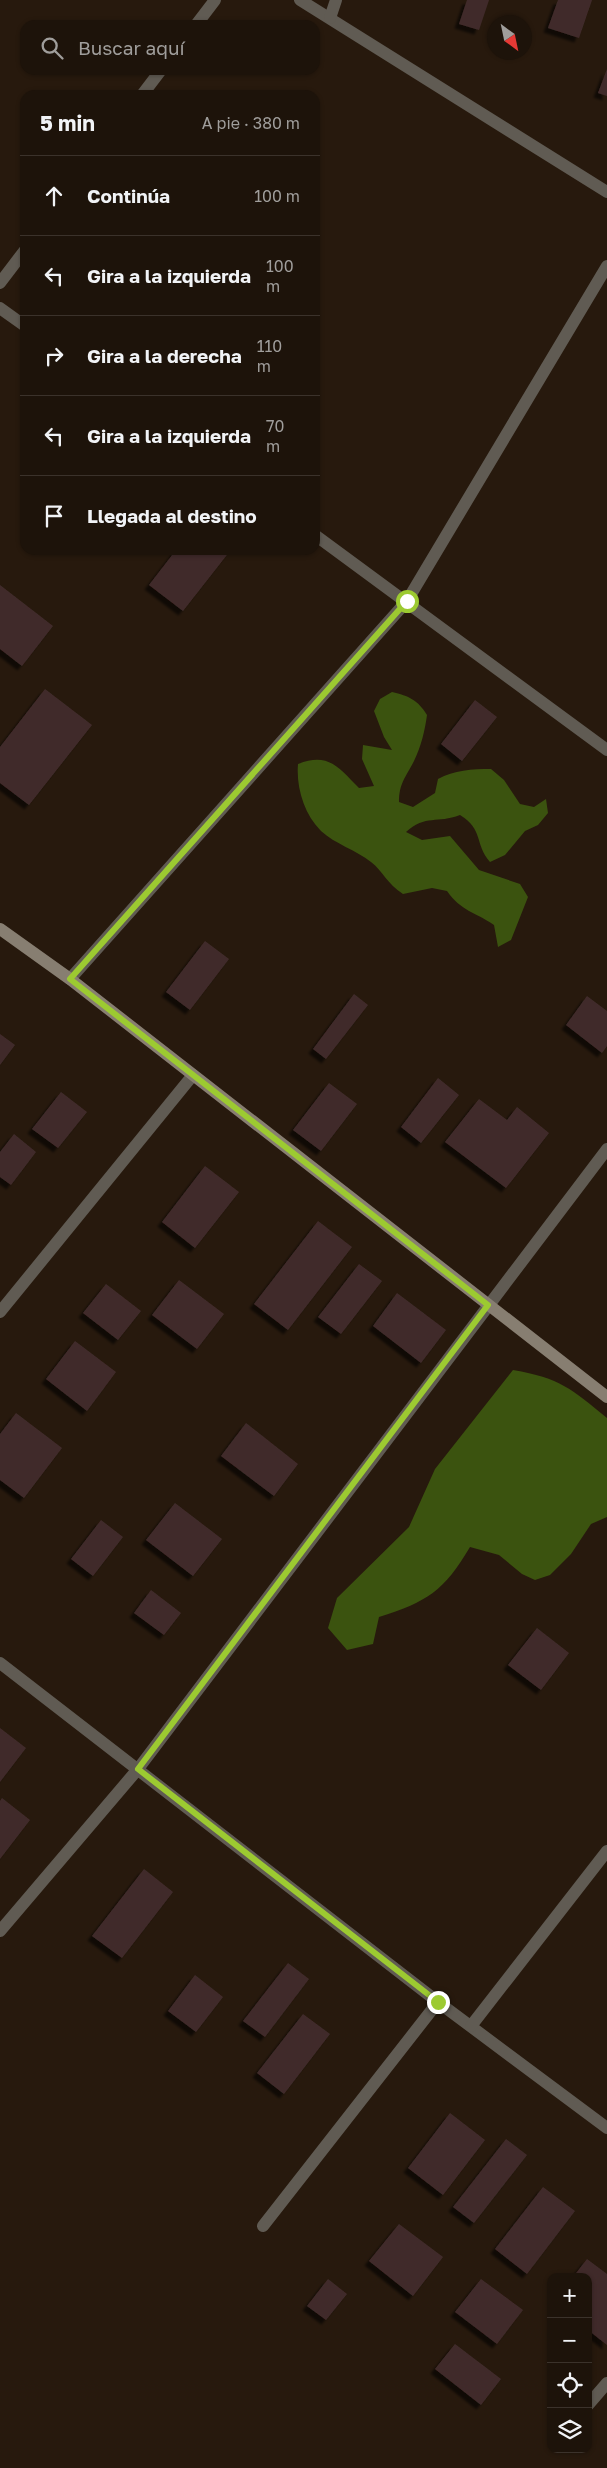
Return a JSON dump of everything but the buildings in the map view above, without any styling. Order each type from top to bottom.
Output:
[{"type":"street","points":[[200,20],[215,0]]},
{"type":"street","points":[[300,0],[607,192]]},
{"type":"street","points":[[330,18],[336,0]]},
{"type":"street","points":[[146,90],[158,75]]},
{"type":"street","points":[[0,283],[20,257]]},
{"type":"street","points":[[70,979],[407,601],[607,266]]},
{"type":"street","points":[[0,308],[20,322]]},
{"type":"street","points":[[320,539],[607,750]]},
{"type":"street","points":[[0,929],[70,979],[607,1397]]},
{"type":"street","points":[[0,1312],[193,1075]]},
{"type":"street","points":[[0,1931],[138,1769],[607,1149]]},
{"type":"street","points":[[0,1663],[438,2002],[607,2128]]},
{"type":"street","points":[[471,2026],[607,1852]]},
{"type":"street","points":[[263,2226],[438,2002]]},
{"type":"street","points":[[592,2400],[607,2383]]},
{"type":"green space","points":[[392,692],[412,699],[427,715],[421,744],[402,785],[399,802],[413,807],[435,793],[438,779],[457,772],[484,769],[491,769],[504,780],[520,804],[534,807],[546,799],[548,813],[538,825],[525,831],[505,855],[490,862],[482,849],[473,826],[460,815],[452,818],[426,821],[413,826],[406,832],[422,840],[450,836],[479,870],[520,884],[528,897],[511,940],[498,947],[494,925],[463,907],[447,891],[432,888],[403,894],[371,862],[321,831],[310,817],[302,800],[298,782],[298,764],[309,761],[326,761],[333,764],[359,788],[374,786],[362,759],[363,745],[392,750],[384,737],[374,711],[380,699]]},
{"type":"green space","points":[[513,1370],[543,1377],[564,1386],[584,1399],[607,1418],[607,1517],[591,1524],[571,1554],[550,1575],[535,1580],[522,1574],[499,1555],[470,1547],[452,1574],[433,1593],[410,1606],[379,1617],[373,1644],[347,1650],[328,1628],[337,1598],[409,1527],[435,1469]]},
{"type":"route","points":[[407,601],[70,979],[488,1305],[138,1769],[438,2002]]}]
